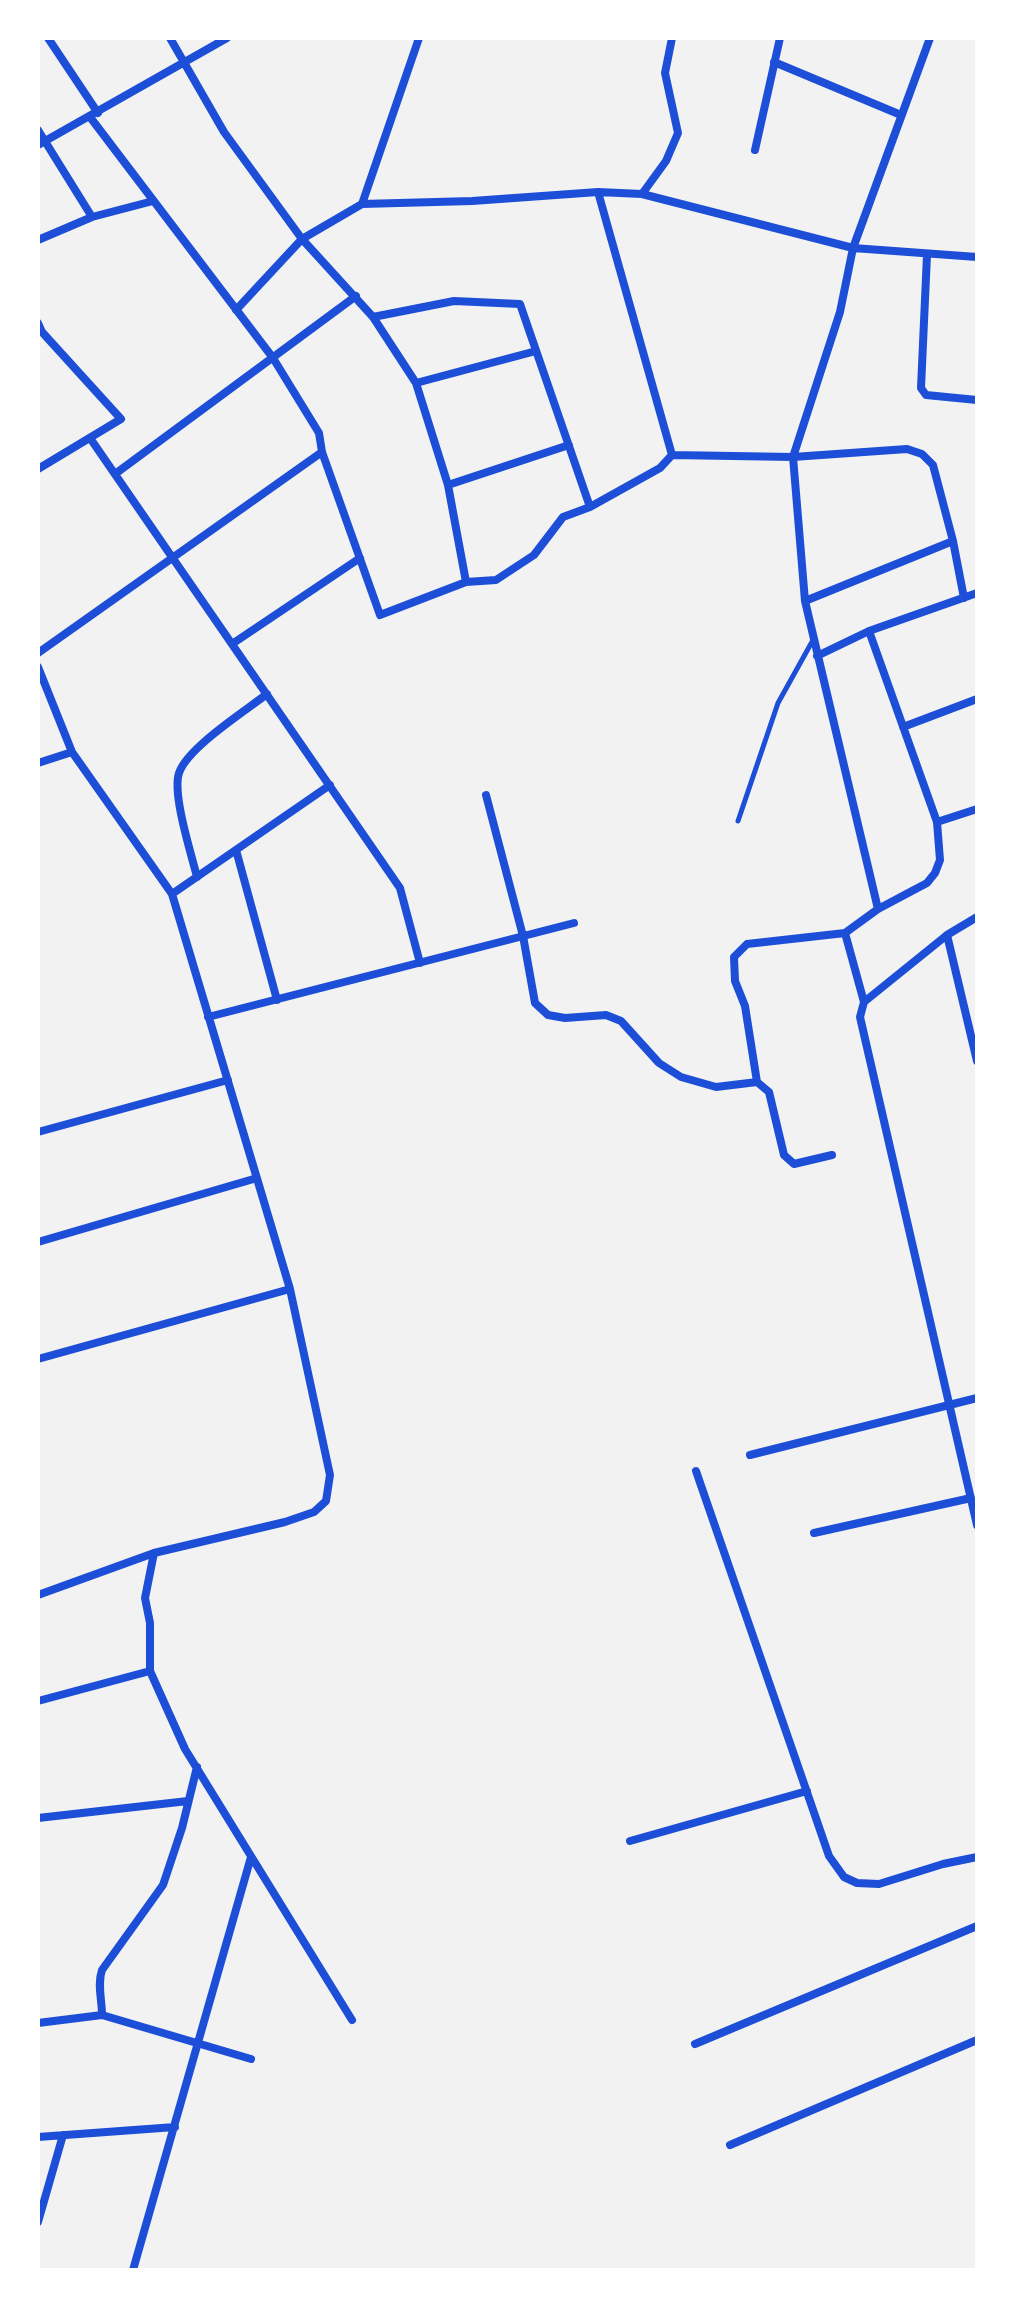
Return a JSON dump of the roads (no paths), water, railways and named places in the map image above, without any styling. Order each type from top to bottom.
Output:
[{"type":"street","points":[[48,38],[94,115],[153,201],[273,358],[319,433],[322,452],[380,615],[466,582],[496,580],[534,555],[563,517],[590,507],[660,468],[672,455],[793,457],[907,449],[922,454],[933,465],[964,598]]},
{"type":"street","points":[[170,38],[224,132],[302,239],[373,317],[416,383],[448,485],[466,582]]},
{"type":"street","points":[[42,144],[227,38]]},
{"type":"street","points":[[362,204],[419,38]]},
{"type":"street","points":[[642,194],[666,161],[678,133],[665,73],[672,38]]},
{"type":"street","points":[[755,150],[780,38]]},
{"type":"street","points":[[878,909],[805,601],[793,457],[840,312],[853,248],[930,38]]},
{"type":"street","points":[[774,62],[901,115]]},
{"type":"street","points":[[38,130],[42,144],[92,217]]},
{"type":"street","points":[[598,192],[672,455]]},
{"type":"street","points":[[236,310],[302,239],[362,204],[472,201],[598,192],[642,194],[853,248],[977,257]]},
{"type":"street","points":[[38,240],[92,217],[153,201]]},
{"type":"street","points":[[927,255],[921,388],[926,395],[977,400]]},
{"type":"street","points":[[115,474],[356,296]]},
{"type":"street","points":[[373,317],[454,301],[520,304],[590,507]]},
{"type":"street","points":[[38,469],[121,419],[39,330]]},
{"type":"street","points":[[416,383],[536,351]]},
{"type":"street","points":[[90,438],[400,888],[420,963]]},
{"type":"street","points":[[448,485],[569,445]]},
{"type":"street","points":[[38,653],[322,452]]},
{"type":"street","points":[[805,601],[953,541]]},
{"type":"street","points":[[232,644],[360,558]]},
{"type":"street","points":[[817,656],[869,631],[977,593]]},
{"type":"street","points":[[832,1155],[794,1164],[784,1155],[769,1092],[757,1082],[745,1006],[735,981],[734,957],[747,944],[845,933],[878,909],[927,883],[935,873],[940,860],[937,822],[869,631]]},
{"type":"street","points":[[38,667],[72,752],[172,894],[290,1289],[330,1475],[326,1501],[314,1512],[285,1522],[154,1553],[38,1595]]},
{"type":"street","points":[[197,877],[178,793],[179,773],[190,754],[267,694]]},
{"type":"street","points":[[903,727],[977,699]]},
{"type":"street","points":[[38,763],[72,752]]},
{"type":"street","points":[[172,894],[330,785]]},
{"type":"street","points":[[486,795],[523,936],[535,1003],[548,1015],[565,1018],[606,1015],[621,1021],[659,1063],[681,1077],[716,1087],[757,1082]]},
{"type":"street","points":[[937,822],[977,809]]},
{"type":"street","points":[[236,850],[277,1000]]},
{"type":"street","points":[[864,1002],[947,935],[977,917]]},
{"type":"street","points":[[208,1017],[574,923]]},
{"type":"street","points":[[845,933],[864,1002],[860,1017],[977,1525]]},
{"type":"street","points":[[947,935],[977,1059]]},
{"type":"street","points":[[38,1132],[228,1080]]},
{"type":"street","points":[[38,1242],[257,1178]]},
{"type":"street","points":[[38,1359],[290,1289]]},
{"type":"street","points":[[750,1455],[977,1398]]},
{"type":"street","points":[[696,1471],[829,1856],[844,1877],[857,1883],[879,1884],[977,1857]]},
{"type":"street","points":[[814,1533],[971,1498]]},
{"type":"street","points":[[154,1553],[145,1598],[150,1623],[150,1671],[185,1749],[352,2020]]},
{"type":"street","points":[[38,1701],[150,1671]]},
{"type":"street","points":[[102,2015],[99,1980],[102,1970],[163,1885],[197,1767]]},
{"type":"street","points":[[630,1841],[807,1791]]},
{"type":"street","points":[[38,1818],[188,1801]]},
{"type":"street","points":[[133,2270],[251,1857]]},
{"type":"street","points":[[695,2044],[977,1926]]},
{"type":"street","points":[[38,2023],[102,2015],[251,2059]]},
{"type":"street","points":[[730,2145],[977,2040]]},
{"type":"street","points":[[38,2137],[175,2127]]},
{"type":"street","points":[[38,2222],[63,2135]]},
{"type":"lane","points":[[738,821],[778,703],[813,639]]}]
